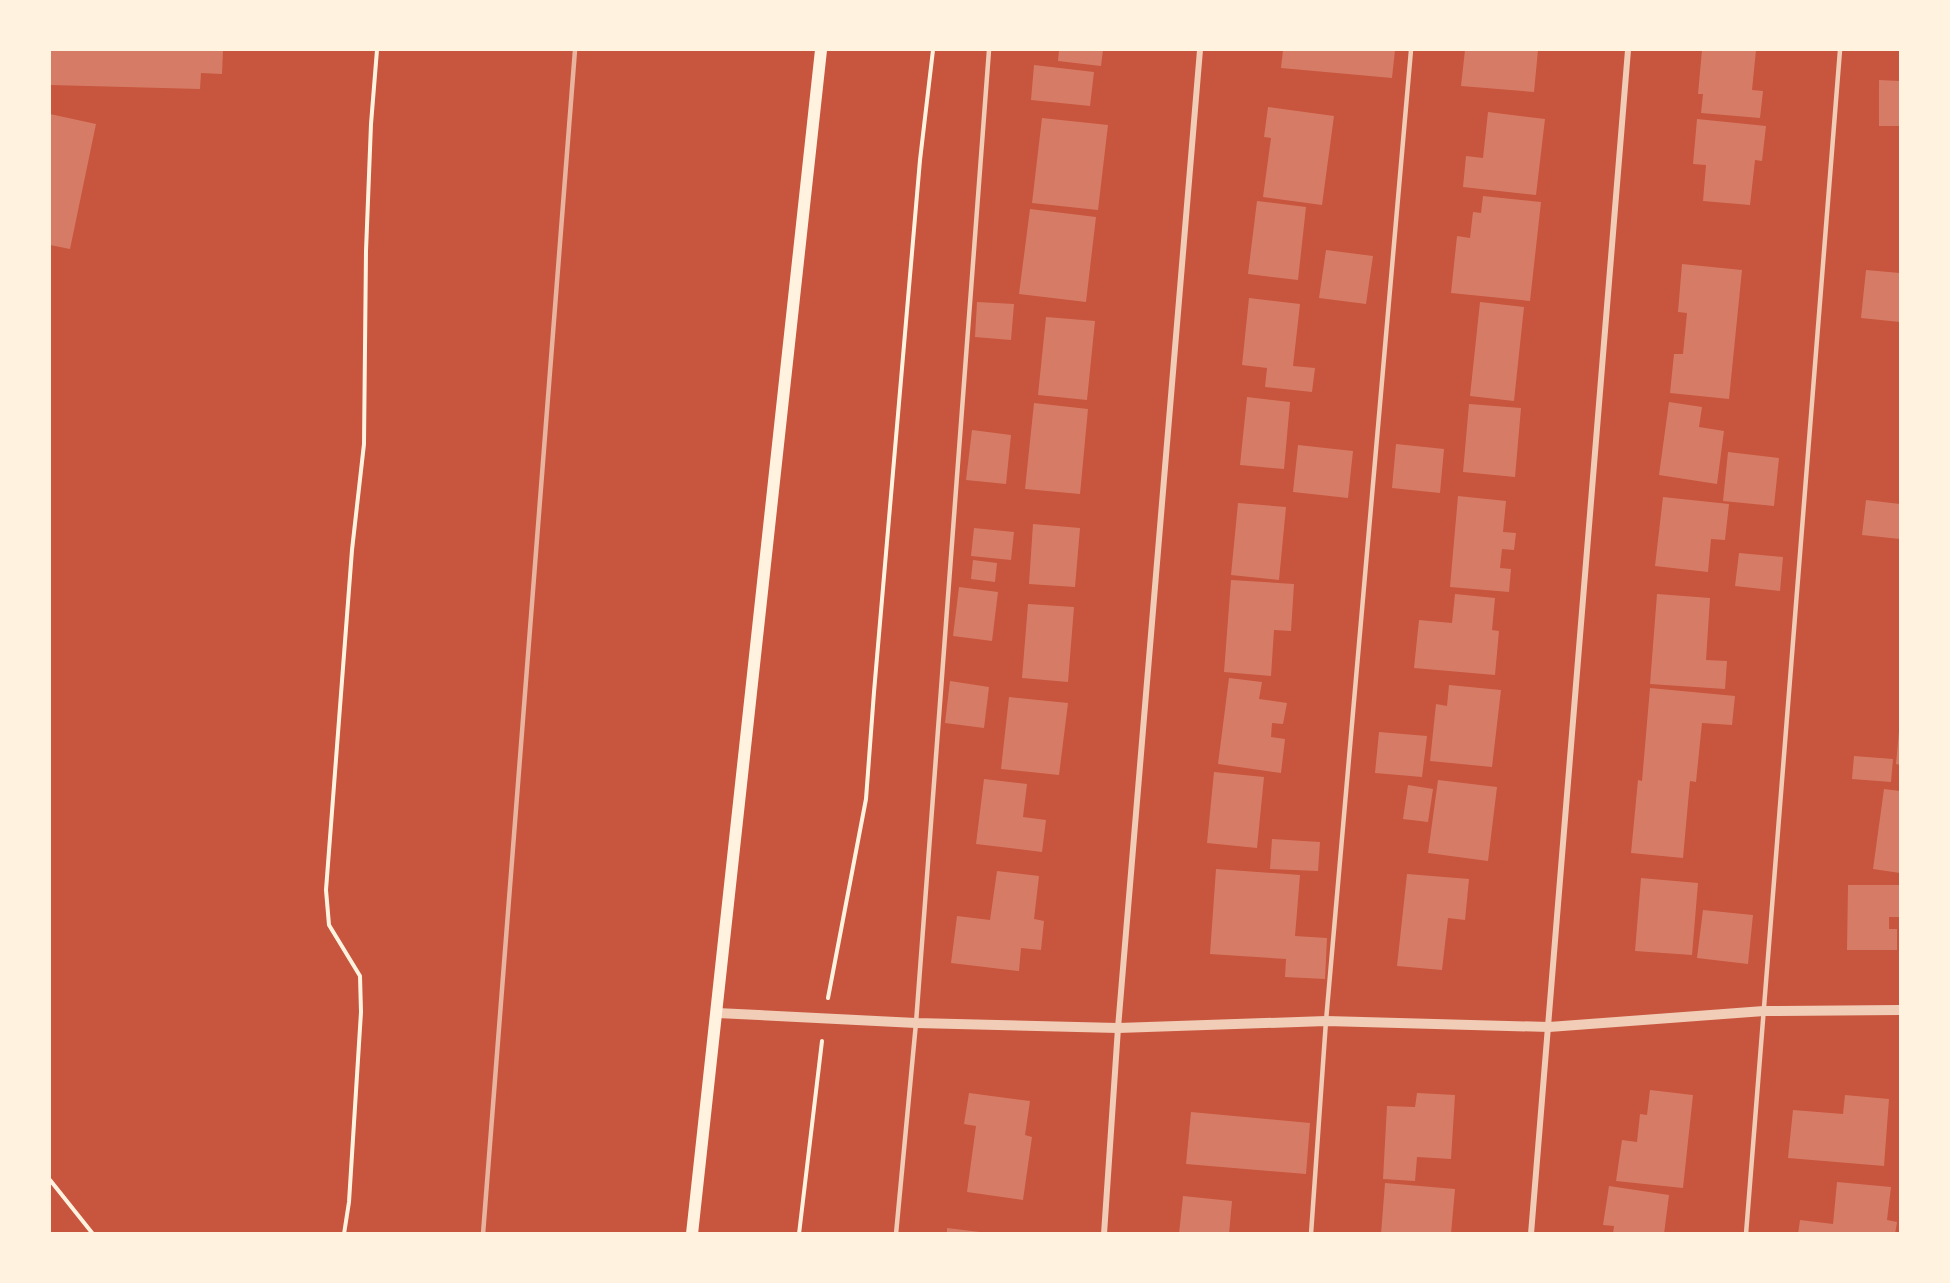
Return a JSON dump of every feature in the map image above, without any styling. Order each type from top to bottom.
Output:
[{"type":"main road","points":[[692,1233],[821,50]]},
{"type":"street","points":[[1104,1233],[1118,1028],[1200,50]]},
{"type":"street","points":[[1531,1233],[1628,50]]},
{"type":"street","points":[[717,1013],[916,1023],[1118,1028],[1326,1021],[1549,1027],[1764,1011],[1900,1010]]},
{"type":"lane","points":[[896,1233],[916,1023],[988,50]]},
{"type":"lane","points":[[1311,1233],[1326,1021],[1411,50]]},
{"type":"lane","points":[[1746,1233],[1840,50]]},
{"type":"path","points":[[345,1233],[362,1012],[360,976],[329,925],[326,890],[352,550],[364,444],[366,251],[371,124],[377,50]]},
{"type":"path","points":[[799,1233],[825,1017],[866,799],[918,184],[933,50]]},
{"type":"path","points":[[50,1179],[93,1233]]},
{"type":"building","points":[[50,50],[223,50],[222,74],[201,73],[200,89],[50,85]]},
{"type":"building","points":[[1059,50],[1103,50],[1101,66],[1058,61]]},
{"type":"building","points":[[1283,50],[1395,50],[1392,78],[1281,68]]},
{"type":"building","points":[[1465,50],[1538,50],[1534,92],[1461,86]]},
{"type":"building","points":[[1702,50],[1756,50],[1752,90],[1763,91],[1760,118],[1701,113],[1703,94],[1698,94]]},
{"type":"building","points":[[1034,65],[1094,72],[1090,106],[1031,100]]},
{"type":"building","points":[[1879,80],[1900,81],[1900,126],[1879,126]]},
{"type":"building","points":[[1268,107],[1334,116],[1322,205],[1263,197],[1271,138],[1264,137]]},
{"type":"building","points":[[1488,112],[1545,119],[1536,195],[1463,187],[1466,156],[1483,158]]},
{"type":"building","points":[[50,114],[96,124],[70,249],[50,245]]},
{"type":"building","points":[[1042,118],[1108,125],[1098,210],[1032,203]]},
{"type":"building","points":[[1697,119],[1766,126],[1762,161],[1755,160],[1750,205],[1703,201],[1706,165],[1693,164]]},
{"type":"building","points":[[1483,196],[1541,202],[1530,301],[1451,293],[1457,236],[1470,238],[1473,212],[1481,213]]},
{"type":"building","points":[[1257,201],[1306,207],[1298,280],[1248,274]]},
{"type":"building","points":[[1030,209],[1096,217],[1086,302],[1019,294]]},
{"type":"building","points":[[1326,250],[1373,256],[1366,304],[1319,298]]},
{"type":"building","points":[[1682,264],[1742,270],[1729,399],[1670,393],[1674,354],[1683,354],[1687,313],[1678,312]]},
{"type":"building","points":[[1866,270],[1900,273],[1900,322],[1861,318]]},
{"type":"building","points":[[1249,298],[1300,304],[1293,366],[1315,368],[1312,392],[1265,387],[1267,368],[1242,365]]},
{"type":"building","points":[[977,302],[1014,304],[1011,340],[975,337]]},
{"type":"building","points":[[1480,302],[1524,307],[1514,401],[1470,396]]},
{"type":"building","points":[[1046,317],[1095,321],[1087,400],[1038,395]]},
{"type":"building","points":[[1247,397],[1290,402],[1284,469],[1240,465]]},
{"type":"building","points":[[1669,402],[1702,407],[1699,427],[1724,431],[1717,484],[1659,475]]},
{"type":"building","points":[[1034,403],[1088,409],[1080,494],[1025,489]]},
{"type":"building","points":[[1469,404],[1521,408],[1515,477],[1463,472]]},
{"type":"building","points":[[972,430],[1011,435],[1006,484],[966,480]]},
{"type":"building","points":[[1396,444],[1444,449],[1440,493],[1392,488]]},
{"type":"building","points":[[1298,445],[1353,451],[1348,498],[1293,492]]},
{"type":"building","points":[[1728,452],[1779,458],[1774,506],[1723,501]]},
{"type":"building","points":[[1458,496],[1506,501],[1503,532],[1516,533],[1514,550],[1502,549],[1500,568],[1511,569],[1509,592],[1450,587]]},
{"type":"building","points":[[1663,497],[1729,504],[1725,540],[1711,539],[1708,572],[1655,566]]},
{"type":"building","points":[[1866,500],[1900,504],[1900,539],[1862,535]]},
{"type":"building","points":[[1238,503],[1286,507],[1279,580],[1231,575]]},
{"type":"building","points":[[1033,524],[1080,528],[1075,587],[1029,584]]},
{"type":"building","points":[[974,528],[1014,532],[1011,560],[971,556]]},
{"type":"building","points":[[1739,553],[1783,557],[1780,591],[1735,586]]},
{"type":"building","points":[[973,560],[997,563],[995,582],[971,579]]},
{"type":"building","points":[[1231,580],[1294,584],[1291,631],[1274,630],[1271,676],[1224,672]]},
{"type":"building","points":[[959,587],[998,592],[992,641],[953,636]]},
{"type":"building","points":[[1455,594],[1495,598],[1492,630],[1499,631],[1495,675],[1414,668],[1419,620],[1452,623]]},
{"type":"building","points":[[1657,594],[1710,598],[1706,660],[1727,661],[1725,689],[1650,684]]},
{"type":"building","points":[[1028,604],[1074,607],[1068,682],[1022,678]]},
{"type":"building","points":[[1229,678],[1262,682],[1259,699],[1287,703],[1283,724],[1272,723],[1271,737],[1285,739],[1281,773],[1218,764]]},
{"type":"building","points":[[950,681],[989,687],[984,728],[945,723]]},
{"type":"building","points":[[1449,685],[1501,690],[1492,767],[1430,761],[1436,704],[1447,706]]},
{"type":"building","points":[[1650,688],[1735,696],[1732,725],[1702,723],[1696,782],[1690,781],[1683,858],[1631,853],[1638,780],[1642,781]]},
{"type":"building","points":[[1009,697],[1068,703],[1059,775],[1001,769]]},
{"type":"building","points":[[1900,731],[1900,765],[1896,764]]},
{"type":"building","points":[[1379,732],[1427,736],[1422,777],[1375,773]]},
{"type":"building","points":[[1854,756],[1893,759],[1891,782],[1852,779]]},
{"type":"building","points":[[1214,772],[1264,777],[1257,848],[1207,843]]},
{"type":"building","points":[[984,779],[1027,784],[1023,817],[1046,820],[1042,852],[976,844]]},
{"type":"building","points":[[1438,780],[1497,787],[1488,861],[1428,853]]},
{"type":"building","points":[[1408,785],[1433,789],[1428,822],[1403,819]]},
{"type":"building","points":[[1884,789],[1900,791],[1900,873],[1873,869]]},
{"type":"building","points":[[1272,839],[1320,842],[1318,871],[1270,869]]},
{"type":"building","points":[[1216,869],[1300,875],[1295,936],[1327,938],[1325,979],[1285,977],[1286,959],[1210,954]]},
{"type":"building","points":[[997,871],[1039,876],[1034,919],[1044,921],[1041,950],[1021,948],[1019,971],[951,963],[957,916],[990,920]]},
{"type":"building","points":[[1407,874],[1469,879],[1465,920],[1448,918],[1442,970],[1397,966]]},
{"type":"building","points":[[1641,878],[1698,883],[1692,955],[1635,951]]},
{"type":"building","points":[[1848,885],[1900,885],[1900,917],[1889,917],[1889,929],[1897,929],[1897,950],[1847,950]]},
{"type":"building","points":[[1703,910],[1753,915],[1748,964],[1697,958]]},
{"type":"building","points":[[1650,1090],[1693,1095],[1683,1188],[1616,1181],[1622,1140],[1637,1142],[1640,1114],[1647,1115]]},
{"type":"building","points":[[969,1093],[1030,1101],[1025,1135],[1032,1137],[1023,1200],[967,1192],[976,1126],[964,1124]]},
{"type":"building","points":[[1417,1093],[1455,1095],[1451,1159],[1417,1157],[1415,1181],[1383,1179],[1387,1106],[1415,1107]]},
{"type":"building","points":[[1845,1095],[1889,1099],[1884,1166],[1788,1158],[1793,1110],[1843,1114]]},
{"type":"building","points":[[1191,1112],[1310,1123],[1306,1174],[1186,1164]]},
{"type":"building","points":[[1837,1182],[1891,1187],[1887,1220],[1897,1222],[1895,1234],[1798,1234],[1800,1220],[1833,1224]]},
{"type":"building","points":[[1385,1183],[1455,1189],[1451,1234],[1381,1234]]},
{"type":"building","points":[[1609,1186],[1669,1195],[1664,1234],[1613,1234],[1614,1226],[1603,1225]]},
{"type":"building","points":[[1183,1196],[1232,1201],[1229,1234],[1179,1234]]},
{"type":"building","points":[[947,1228],[980,1232],[980,1234],[947,1234]]},
{"type":"railway","points":[[483,1234],[575,50]]}]
